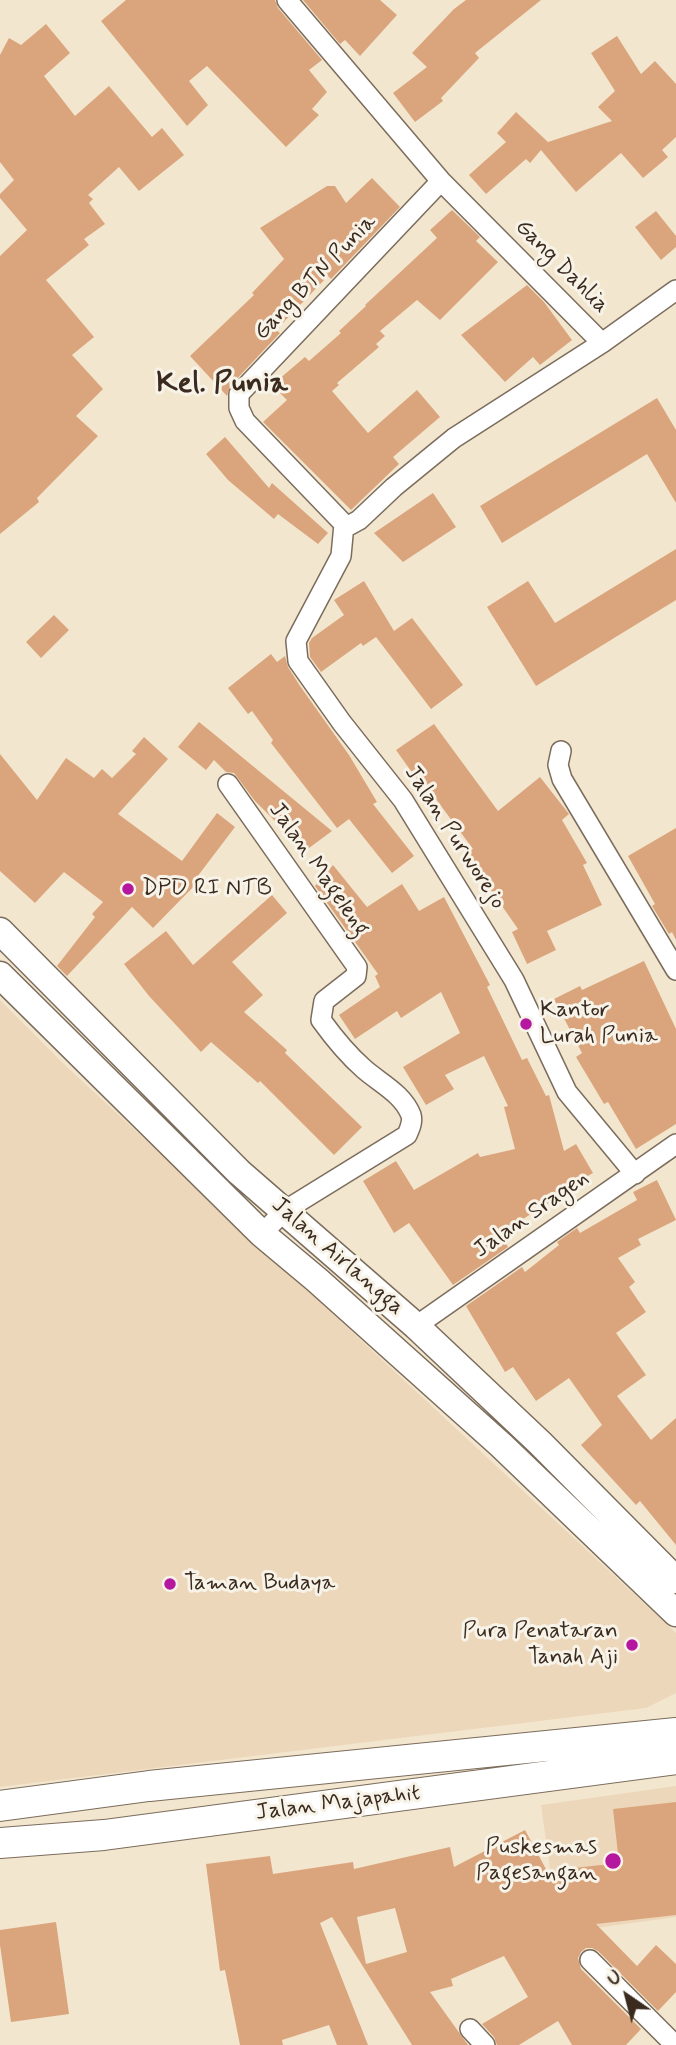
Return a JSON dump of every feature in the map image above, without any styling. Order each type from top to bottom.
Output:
[{"type":"main road","name":"Jalan Airlangga","points":[[0,931],[239,1172],[416,1326],[540,1443],[676,1580]]},
{"type":"main road","name":"Jalan Airlangga","points":[[0,975],[262,1234],[328,1289],[502,1446],[676,1613]]},
{"type":"main road","points":[[637,1737],[676,1711]]},
{"type":"main road","name":"Jalan Majapahit","points":[[0,1806],[149,1786],[676,1733]]},
{"type":"main road","name":"Jalan Majapahit","points":[[0,1843],[104,1835],[676,1759]]},
{"type":"street","name":"Gang Dahlia","points":[[287,0],[441,181],[602,343],[454,438],[352,522]]},
{"type":"street","name":"Gang BTN Punia","points":[[352,522],[245,421],[239,408],[239,394],[441,181]]},
{"type":"street","points":[[602,343],[676,290]]},
{"type":"street","name":"Jalan Purworejo","points":[[352,522],[341,556],[296,641],[298,661],[342,723],[404,800],[514,980],[567,1091],[635,1174]]},
{"type":"street","points":[[561,751],[558,765],[562,779],[674,963]]},
{"type":"street","name":"Jalan Mageleng","points":[[228,785],[357,967],[356,976],[324,1001],[321,1020],[335,1041],[404,1102],[412,1122],[407,1135],[284,1211],[262,1234]]},
{"type":"street","name":"Jalan Sragen","points":[[416,1326],[676,1144]]},
{"type":"street","points":[[590,1960],[674,2045]]},
{"type":"street","points":[[470,2029],[485,2045]]},
{"type":"shaded area","points":[[0,1000],[66,1066],[676,1633],[676,1693],[646,1708],[0,1787]]},
{"type":"shaded area","name":"Puskesmas Pagesangan","points":[[676,1786],[676,1917],[559,1933],[541,1805]]},
{"type":"building","points":[[126,0],[275,0],[278,8],[322,60],[309,70],[327,92],[312,109],[319,115],[286,147],[207,66],[189,81],[208,105],[187,126],[101,21]]},
{"type":"building","points":[[303,0],[380,0],[397,15],[360,56],[345,40],[340,44]]},
{"type":"building","points":[[466,0],[541,0],[475,53],[479,58],[441,98],[443,101],[415,122],[393,93],[427,67],[412,53]]},
{"type":"building","points":[[46,24],[70,53],[44,76],[75,116],[109,86],[152,137],[162,128],[184,155],[139,191],[119,167],[88,195],[93,199],[89,203],[105,224],[84,239],[89,245],[46,280],[94,337],[72,355],[103,389],[76,416],[98,436],[37,498],[39,502],[0,534],[0,256],[27,230],[0,198],[0,194],[14,180],[0,162],[0,55],[9,38],[21,45]]},
{"type":"building","points":[[617,36],[641,74],[655,61],[676,84],[676,137],[662,150],[668,157],[643,178],[621,153],[576,192],[541,150],[530,163],[526,159],[486,194],[469,175],[506,142],[497,133],[516,112],[548,142],[612,121],[598,107],[615,91],[591,53]]},
{"type":"building","points":[[372,178],[400,207],[331,279],[328,276],[276,330],[280,333],[230,386],[227,396],[190,356],[254,295],[252,293],[284,259],[260,228],[327,186],[335,186],[346,203]]},
{"type":"building","points":[[452,210],[480,237],[476,241],[498,262],[440,320],[417,300],[380,331],[385,336],[376,344],[379,347],[337,383],[339,385],[332,391],[368,433],[417,390],[440,417],[393,457],[399,464],[351,510],[263,422],[287,400],[272,385],[305,357],[309,361],[341,333],[339,331],[365,305],[437,238],[430,230]]},
{"type":"building","points":[[656,211],[676,236],[676,247],[661,260],[635,227]]},
{"type":"building","points":[[527,285],[544,302],[572,340],[540,365],[533,357],[505,382],[461,335]]},
{"type":"building","points":[[657,398],[676,430],[676,503],[647,454],[502,543],[480,506]]},
{"type":"building","points":[[225,437],[269,488],[272,483],[328,533],[318,544],[278,514],[274,519],[228,480],[206,454]]},
{"type":"building","points":[[433,493],[456,527],[403,562],[374,533]]},
{"type":"building","points":[[676,549],[676,600],[536,686],[487,607],[528,581],[555,623]]},
{"type":"building","points":[[364,581],[394,631],[412,618],[463,685],[431,709],[376,637],[363,646],[361,643],[321,672],[310,657],[309,643],[312,638],[344,615],[334,600]]},
{"type":"building","points":[[54,615],[69,630],[41,658],[26,642]]},
{"type":"building","points":[[271,654],[277,662],[285,656],[288,667],[349,755],[377,802],[373,804],[414,856],[392,873],[349,819],[337,828],[271,743],[273,740],[252,711],[248,714],[228,688]]},
{"type":"building","points":[[199,722],[332,831],[305,851],[255,801],[234,773],[226,772],[214,760],[206,770],[178,747]]},
{"type":"building","points":[[434,724],[498,811],[540,777],[569,814],[562,820],[587,863],[583,865],[602,905],[547,931],[556,950],[527,964],[512,932],[518,929],[484,880],[468,851],[473,849],[396,750]]},
{"type":"building","points":[[144,737],[168,759],[118,814],[182,861],[217,813],[235,827],[197,877],[200,880],[153,928],[132,907],[67,976],[57,966],[95,917],[92,914],[103,902],[64,872],[35,903],[0,871],[0,754],[37,800],[66,758],[94,778],[102,769],[112,778],[136,754],[132,751]]},
{"type":"building","points":[[676,828],[676,940],[672,932],[669,934],[652,906],[655,904],[628,856]]},
{"type":"building","points":[[333,865],[367,907],[402,884],[419,911],[444,897],[490,985],[487,987],[522,1060],[527,1058],[546,1096],[549,1095],[564,1151],[576,1144],[593,1173],[553,1196],[555,1199],[523,1219],[526,1224],[501,1236],[508,1247],[453,1285],[409,1223],[394,1233],[363,1181],[396,1161],[414,1190],[478,1153],[480,1157],[515,1149],[504,1107],[508,1106],[484,1056],[445,1075],[454,1089],[426,1105],[403,1067],[460,1033],[441,992],[401,1018],[397,1011],[355,1039],[339,1015],[380,987],[375,976],[378,974],[315,886]]},
{"type":"building","points":[[272,895],[287,913],[232,962],[263,995],[244,1012],[287,1050],[285,1053],[362,1127],[334,1155],[260,1081],[258,1083],[211,1042],[201,1052],[149,996],[124,964],[166,931],[193,965]]},
{"type":"building","points":[[644,961],[676,1029],[676,1124],[636,1149],[608,1102],[604,1104],[576,1057],[582,1053],[554,999],[580,986],[582,990]]},
{"type":"building","points":[[657,1180],[676,1220],[638,1239],[641,1245],[618,1258],[635,1282],[629,1287],[646,1312],[616,1333],[646,1375],[617,1396],[651,1440],[676,1418],[676,1545],[640,1501],[636,1505],[581,1445],[602,1425],[569,1378],[536,1401],[513,1367],[505,1372],[466,1306],[522,1267],[525,1272],[559,1245],[557,1242],[577,1228],[580,1233],[637,1200],[633,1192]]},
{"type":"building","points":[[676,1802],[676,1915],[596,1924],[637,1966],[656,1945],[676,1964],[676,1992],[658,2011],[598,1951],[586,1948],[578,1958],[581,1969],[641,2029],[626,2045],[572,2045],[558,2021],[519,2045],[497,2045],[494,2037],[482,2024],[528,1997],[504,1956],[451,1979],[453,1986],[430,1992],[468,2045],[412,2045],[332,1917],[320,1923],[368,2045],[337,2045],[329,2025],[282,2040],[283,2045],[240,2045],[225,1970],[220,1971],[206,1864],[270,1856],[273,1874],[353,1862],[354,1869],[450,1847],[454,1867],[525,1830],[547,1871],[619,1863],[613,1809]],"holes":[[[395,1908],[407,1952],[366,1964],[357,1917]]]},
{"type":"building","points":[[56,1922],[69,2014],[11,2022],[0,1930]]},
{"type":"place","name":"DPD RI NTB","points":[[128,889]]},
{"type":"place","name":"Kantor Lurah Punia","points":[[526,1024]]},
{"type":"place","name":"Taman Budaya","points":[[170,1584]]},
{"type":"place","name":"Pura Penataran Tanah Aji","points":[[632,1645]]},
{"type":"place","name":"Puskesmas Pagesangan","points":[[613,1861]]},
{"type":"district","name":"Kel. Punia","points":[[222,385]]}]
